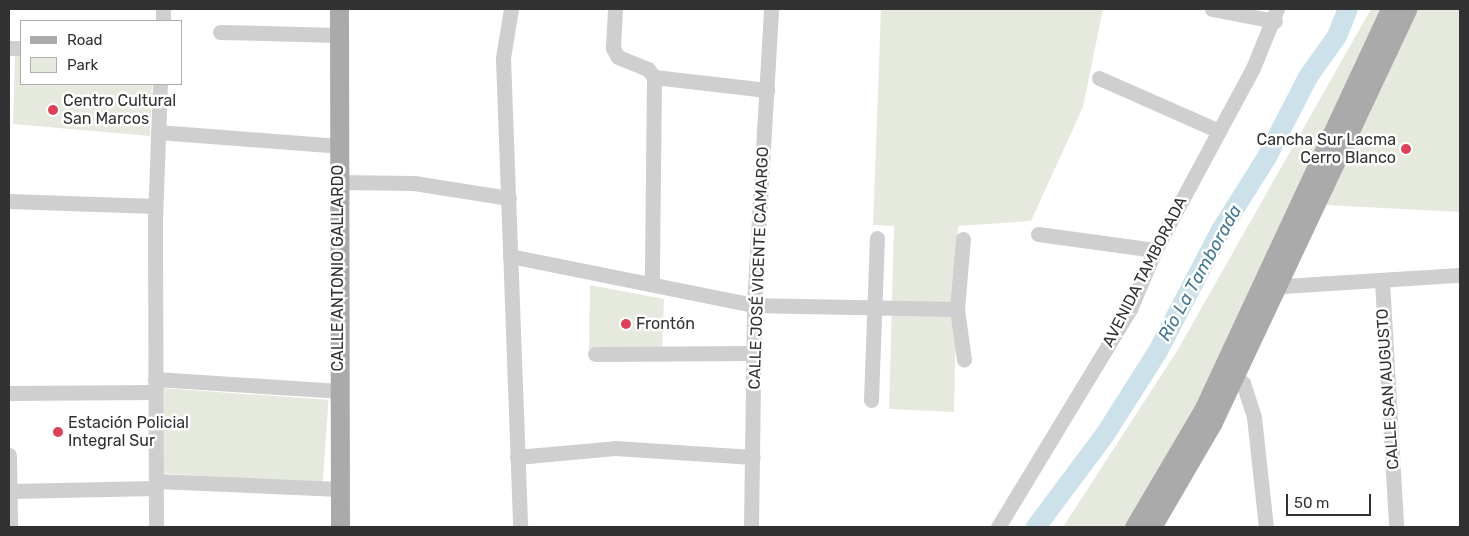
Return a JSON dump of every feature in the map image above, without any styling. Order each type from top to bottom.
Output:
[{"type":"main road","name":"CALLE ANTONIO GALLARDO","points":[[339,9],[337,182],[340,527]]},
{"type":"main road","points":[[1152,527],[1234,377],[1271,281],[1390,9]]},
{"type":"main road","points":[[1134,527],[1190,435],[1271,281],[1407,9]]},
{"type":"street","points":[[512,9],[503,58],[520,527]]},
{"type":"street","points":[[611,9],[613,48],[618,57],[648,68],[654,77],[652,284]]},
{"type":"street","name":"CALLE JOSÉ VICENTE CAMARGO","points":[[751,527],[754,305],[770,9]]},
{"type":"street","points":[[1212,9],[1276,15]]},
{"type":"street","name":"AVENIDA TAMBORADA","points":[[998,527],[1130,309],[1154,250],[1218,130],[1276,15]]},
{"type":"street","points":[[220,32],[339,35]]},
{"type":"street","points":[[654,77],[767,90]]},
{"type":"street","points":[[1099,78],[1218,130]]},
{"type":"street","points":[[156,527],[155,206],[160,85]]},
{"type":"street","points":[[158,132],[338,146]]},
{"type":"street","points":[[337,182],[414,183],[509,198]]},
{"type":"street","points":[[9,201],[155,206]]},
{"type":"street","points":[[1038,234],[1154,250]]},
{"type":"street","points":[[871,400],[877,238]]},
{"type":"street","points":[[963,239],[956,309],[964,360]]},
{"type":"street","points":[[510,256],[754,305],[956,309]]},
{"type":"street","points":[[1271,281],[1382,281],[1460,275]]},
{"type":"street","name":"CALLE SAN AUGUSTO","points":[[1382,281],[1396,527]]},
{"type":"street","points":[[595,354],[753,353]]},
{"type":"street","points":[[1234,377],[1248,394],[1254,417],[1266,527]]},
{"type":"street","points":[[9,393],[155,385],[339,391]]},
{"type":"street","points":[[517,457],[615,448],[753,458]]},
{"type":"street","points":[[9,455],[10,527]]},
{"type":"street","points":[[10,491],[156,484],[340,489]]},
{"type":"green space","points":[[881,9],[1103,9],[1083,107],[1031,221],[958,226],[954,412],[889,409],[894,226],[873,225]]},
{"type":"green space","points":[[1371,9],[1383,9],[1185,431],[1126,527],[1063,527],[1177,351]]},
{"type":"green space","points":[[1417,9],[1460,9],[1460,212],[1325,205]]},
{"type":"green space","points":[[15,55],[20,55],[20,85],[152,85],[150,136],[13,124]]},
{"type":"green space","name":"Frontón","points":[[590,285],[664,299],[662,352],[589,350]]},
{"type":"green space","points":[[161,388],[329,400],[323,485],[155,473]]},
{"type":"waterway","name":"Río La Tamborada","points":[[1036,527],[1106,433],[1158,351],[1221,230],[1267,157],[1308,77],[1337,36],[1348,9]]},
{"type":"place","name":"Centro Cultural San Marcos","points":[[53,110]]},
{"type":"place","name":"Cancha Sur Lacma Cerro Blanco","points":[[1406,149]]},
{"type":"place","name":"Frontón","points":[[626,324]]},
{"type":"place","name":"Estación Policial Integral Sur","points":[[58,432]]}]
